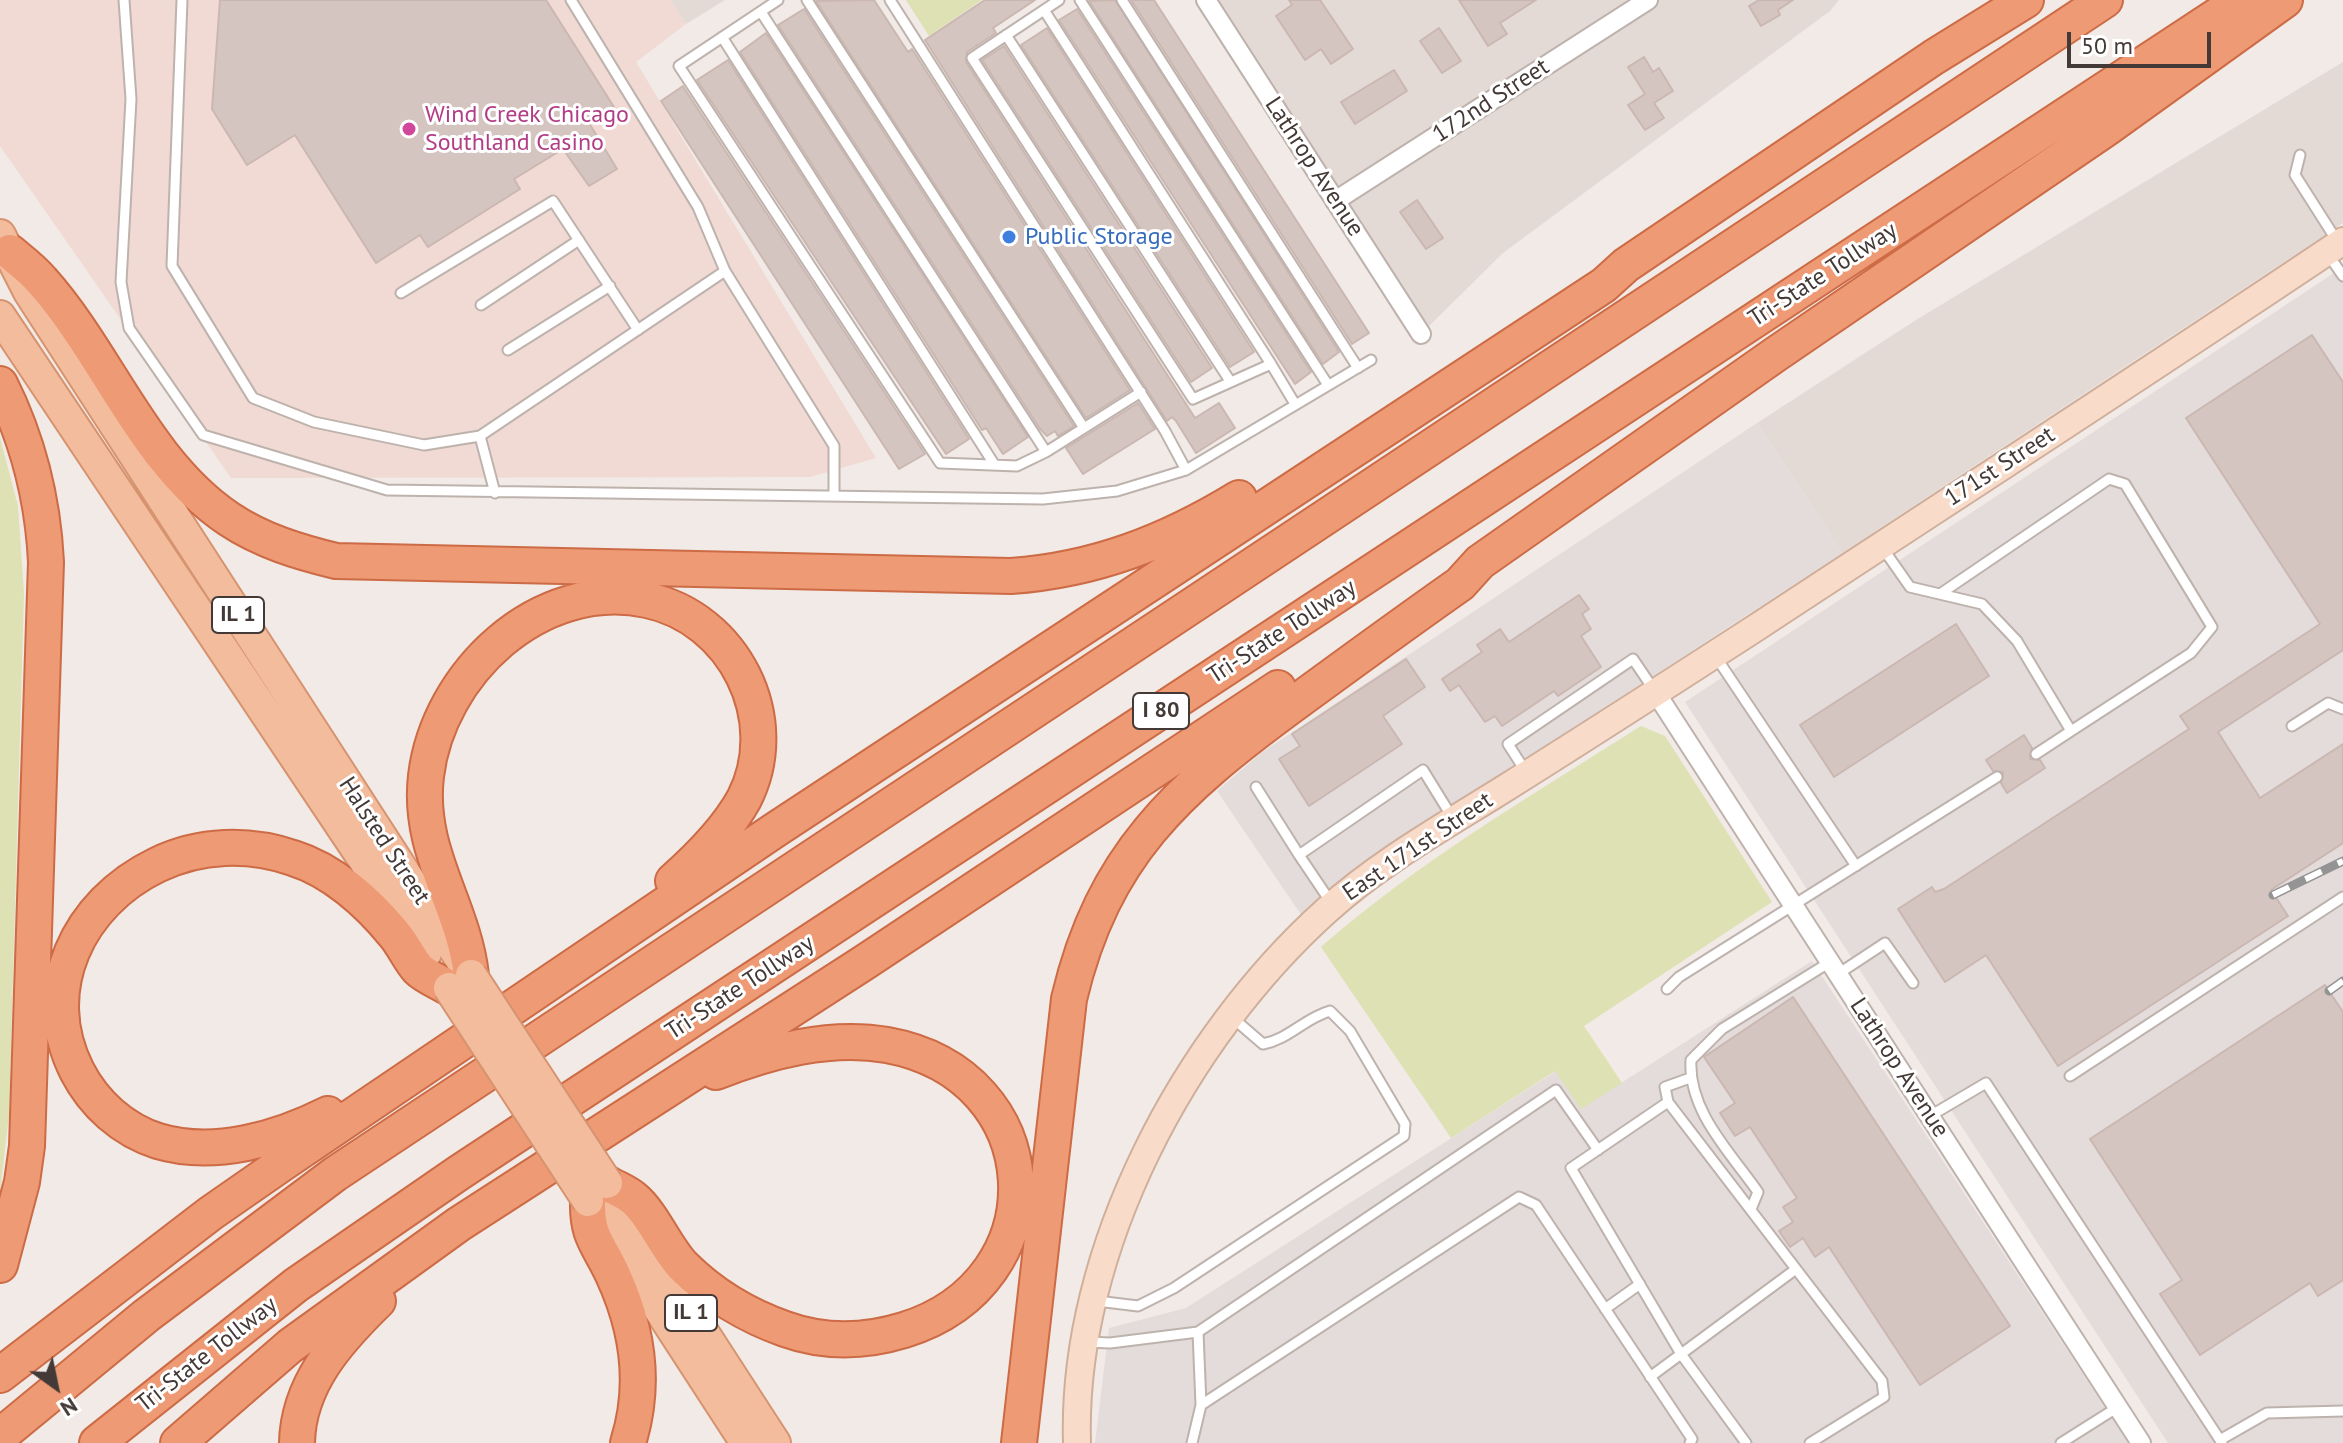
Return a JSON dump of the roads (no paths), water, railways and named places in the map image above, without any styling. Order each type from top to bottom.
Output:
[{"type":"highway","points":[[0,1375],[211,1213],[775,830],[1604,285],[1626,265],[1921,66],[2026,0]]},
{"type":"highway","points":[[0,1436],[147,1315],[347,1166],[2105,0]]},
{"type":"highway","name":"Tri-State Tollway","points":[[97,1443],[296,1285],[415,1203],[2241,0]]},
{"type":"highway","points":[[1019,1443],[1064,1024],[1082,950],[1105,896],[1148,831],[1195,780],[1460,584],[1480,562],[1776,354],[2107,128],[2285,0]]},
{"type":"highway","points":[[5,244],[42,281],[185,481],[230,520],[302,553],[365,563],[1011,576],[1107,560],[1191,527],[1598,277],[1626,265]]},
{"type":"highway","points":[[0,384],[20,428],[34,476],[46,562],[27,1146],[22,1182],[0,1265]]},
{"type":"highway","points":[[178,1443],[290,1346],[459,1224],[878,954],[1451,573],[1480,562]]},
{"type":"highway","points":[[432,1064],[404,1071],[342,1108],[278,1135],[216,1146],[195,1147],[158,1141],[113,1117],[80,1077],[67,1047],[60,1017],[65,967],[72,948],[95,912],[143,872],[183,855],[242,848],[296,858],[329,875],[382,920],[419,969],[460,981],[467,939],[437,872],[426,818],[428,762],[446,710],[481,658],[508,634],[540,616],[588,600],[619,597],[649,600],[697,621],[716,636],[738,664],[756,712],[755,766],[734,815],[702,853],[667,887],[581,954],[554,982]]},
{"type":"highway","points":[[628,1443],[637,1401],[636,1343],[617,1284],[588,1229],[598,1192],[635,1199],[683,1266],[716,1293],[772,1324],[828,1339],[892,1334],[934,1318],[982,1280],[1003,1251],[1010,1232],[1017,1181],[1012,1150],[1000,1120],[971,1084],[946,1066],[888,1045],[853,1042],[792,1048],[735,1065],[697,1081],[655,1106],[630,1111]]},
{"type":"highway","points":[[297,1443],[299,1417],[309,1388],[333,1349],[459,1224]]},
{"type":"main road","name":"Halsted Street","points":[[5,244],[29,292],[460,981],[598,1192],[775,1443]]},
{"type":"main road","name":"Halsted Street","points":[[0,316],[460,981]]},
{"type":"main road","name":"Halsted Street","points":[[598,1192],[746,1443]]},
{"type":"street","name":"Lathrop Avenue","points":[[1206,0],[1421,334]]},
{"type":"street","name":"172nd Street","points":[[1335,201],[1648,0]]},
{"type":"street","name":"171st Street","points":[[1656,693],[2336,245]]},
{"type":"street","name":"Lathrop Avenue","points":[[1656,693],[2141,1443]]},
{"type":"street","name":"East 171st Street","points":[[1077,1443],[1076,1402],[1099,1278],[1136,1168],[1188,1076],[1251,989],[1333,905],[1388,862],[1656,693]]},
{"type":"lane","points":[[124,0],[131,99],[121,282],[129,328],[203,435],[387,490],[1043,499],[1117,491],[1186,470],[1371,360]]},
{"type":"lane","points":[[182,0],[172,266],[253,398],[314,422],[424,445],[480,436],[725,271]]},
{"type":"lane","points":[[571,0],[698,207],[725,271],[834,446],[834,495]]},
{"type":"lane","points":[[778,0],[679,66],[940,463],[1017,466],[1046,452],[1141,392]]},
{"type":"lane","points":[[807,0],[1084,428]]},
{"type":"lane","points":[[890,0],[1141,392],[1186,470]]},
{"type":"lane","points":[[1059,0],[972,58],[1193,399],[1271,364]]},
{"type":"lane","points":[[1080,0],[1328,385]]},
{"type":"lane","points":[[1122,0],[1358,368]]},
{"type":"lane","points":[[1044,10],[1295,404]]},
{"type":"lane","points":[[761,12],[1046,452]]},
{"type":"lane","points":[[1006,35],[1230,381]]},
{"type":"lane","points":[[722,37],[994,464]]},
{"type":"lane","points":[[2300,155],[2295,175],[2336,245],[2343,276]]},
{"type":"lane","points":[[401,293],[553,201],[638,330]]},
{"type":"lane","points":[[481,305],[579,240]]},
{"type":"lane","points":[[508,350],[610,286]]},
{"type":"lane","points":[[480,436],[495,493]]},
{"type":"lane","points":[[1940,594],[2109,479],[2125,484],[2212,627],[2191,653],[2036,754]]},
{"type":"lane","points":[[1881,545],[1910,587],[1982,604],[2017,641],[2071,731]]},
{"type":"lane","points":[[1714,655],[1856,866]]},
{"type":"lane","points":[[1527,774],[1508,744],[1633,659],[1656,693]]},
{"type":"lane","points":[[2292,726],[2328,703],[2343,709]]},
{"type":"lane","points":[[1299,855],[1423,770],[1454,820]]},
{"type":"lane","points":[[1667,989],[1679,977],[1997,777]]},
{"type":"lane","points":[[1256,787],[1333,905]]},
{"type":"lane","points":[[2070,1076],[2343,897]]},
{"type":"lane","points":[[1751,1209],[1758,1192],[1699,1108],[1690,1078],[1691,1060],[1711,1039],[1834,968],[1885,943],[1913,983]]},
{"type":"lane","points":[[1095,1300],[1138,1306],[1174,1288],[1404,1136],[1405,1124],[1350,1031],[1330,1011],[1317,1015],[1281,1040],[1263,1044],[1231,1016]]},
{"type":"lane","points":[[1690,1078],[1665,1087],[1668,1102],[1882,1381],[1884,1397],[1810,1443]]},
{"type":"lane","points":[[1930,1116],[1986,1083],[2221,1441],[2267,1413],[2343,1411]]},
{"type":"lane","points":[[1087,1342],[1110,1343],[1198,1332],[1556,1090],[1598,1150]]},
{"type":"lane","points":[[1668,1102],[1571,1168],[1681,1354],[1746,1443]]},
{"type":"lane","points":[[1201,1405],[1519,1197],[1536,1205],[1692,1439],[1690,1443]]},
{"type":"lane","points":[[1650,1377],[1796,1269]]},
{"type":"lane","points":[[1605,1309],[1640,1284]]},
{"type":"lane","points":[[1192,1443],[1201,1405],[1198,1332]]},
{"type":"lane","points":[[2061,1443],[2118,1407]]},
{"type":"railway","points":[[2273,895],[2343,861]]},
{"type":"railway","points":[[2329,991],[2343,981]]},
{"type":"place","name":"Wind Creek Chicago Southland Casino","points":[[409,129]]},
{"type":"place","name":"Public Storage","points":[[1009,237]]}]
